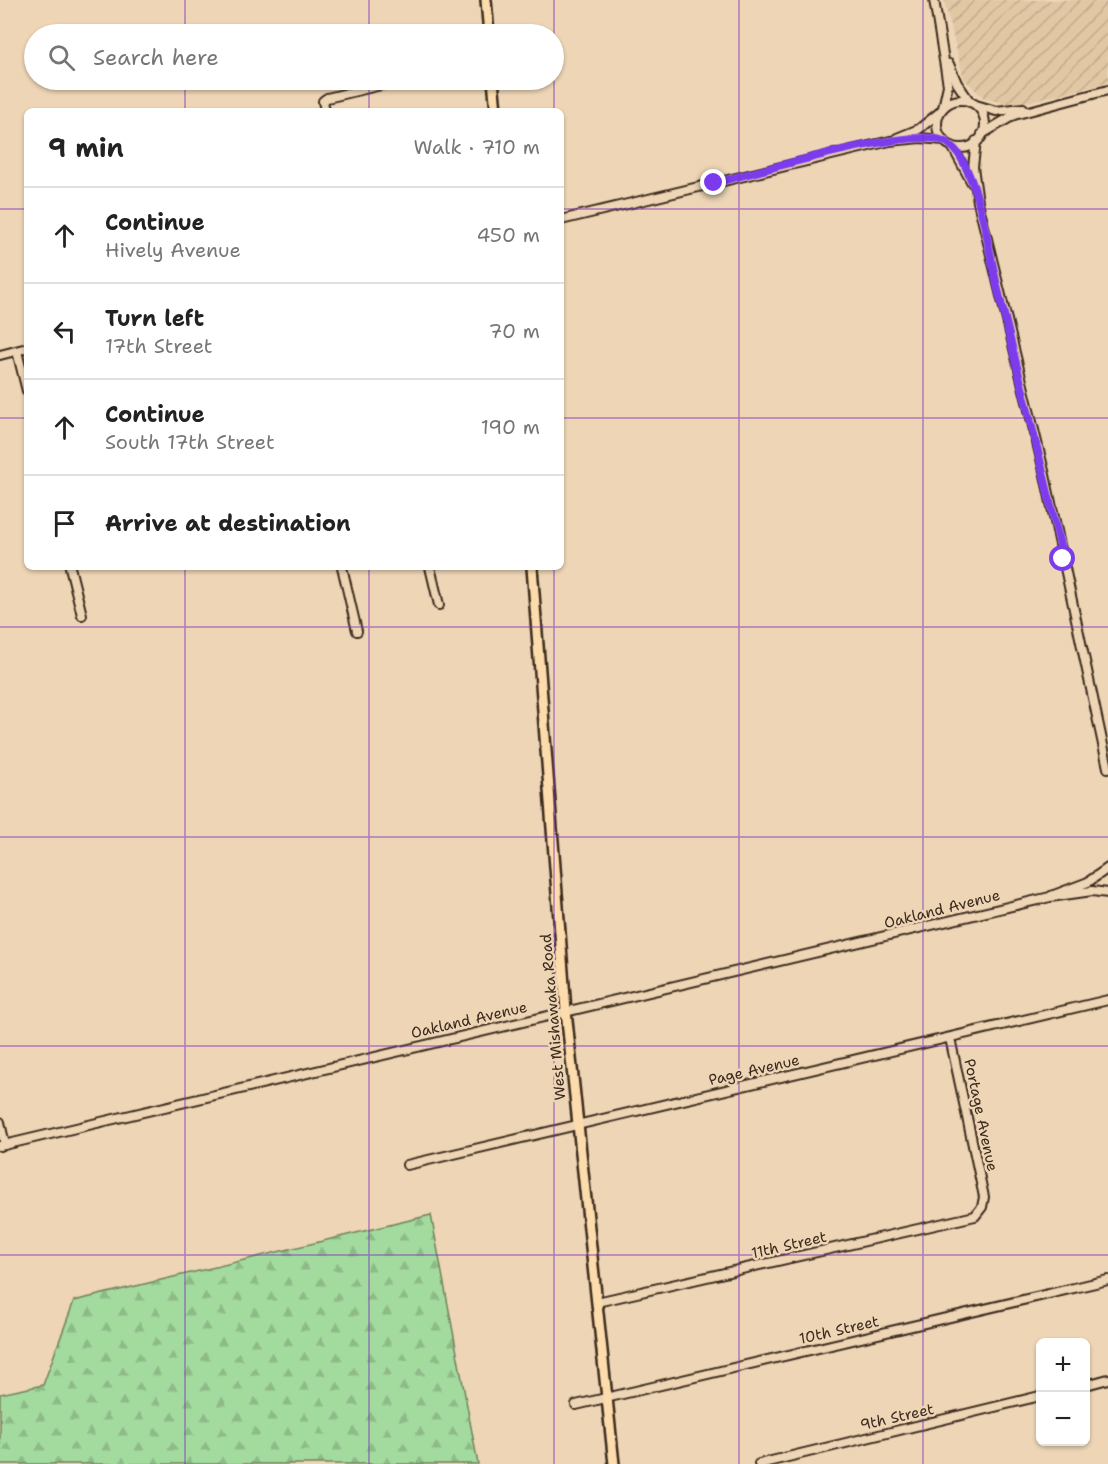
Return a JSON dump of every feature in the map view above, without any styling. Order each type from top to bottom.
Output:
[{"type":"main road","points":[[486,0],[488,24]]},
{"type":"main road","points":[[494,90],[496,108]]},
{"type":"main road","name":"West Mishawaka Road","points":[[532,570],[567,1011],[614,1464]]},
{"type":"street","points":[[934,0],[948,85],[937,126],[944,140],[952,146],[966,168],[978,202],[1043,466],[1108,768]]},
{"type":"street","points":[[944,50],[957,83],[983,117],[982,134]]},
{"type":"street","points":[[324,108],[323,101],[332,96],[358,90]]},
{"type":"street","points":[[952,146],[967,146],[1007,117],[1040,106],[1108,90]]},
{"type":"street","points":[[890,141],[919,129],[953,101],[972,103],[996,111],[1040,106]]},
{"type":"street","points":[[564,219],[890,141],[920,138],[944,140]]},
{"type":"street","points":[[976,141],[973,167],[978,202]]},
{"type":"street","points":[[0,355],[24,349]]},
{"type":"street","points":[[17,351],[24,379]]},
{"type":"street","points":[[71,570],[82,615]]},
{"type":"street","points":[[343,570],[357,631]]},
{"type":"street","points":[[431,570],[439,605]]},
{"type":"street","name":"Oakland Avenue","points":[[1050,897],[1088,882],[1108,868]]},
{"type":"street","points":[[1108,873],[1108,879]]},
{"type":"street","name":"Oakland Avenue","points":[[2,1145],[1050,897],[1092,891],[1108,893]]},
{"type":"street","name":"Page Avenue","points":[[407,1165],[1108,1000]]},
{"type":"street","name":"Portage Avenue","points":[[950,1038],[984,1197],[982,1207]]},
{"type":"street","points":[[0,1122],[2,1145]]},
{"type":"street","name":"11th Street","points":[[597,1302],[975,1216],[982,1207]]},
{"type":"street","name":"10th Street","points":[[576,1405],[1108,1280]]},
{"type":"street","points":[[1090,1384],[1108,1379]]},
{"type":"street","name":"9th Street","points":[[759,1464],[1036,1397]]},
{"type":"shaded area","points":[[944,0],[1108,0],[1108,83],[1031,101],[1007,104],[984,98],[964,79]]},
{"type":"green space","points":[[431,1215],[478,1464],[0,1464],[0,1394],[43,1385],[74,1301]]},
{"type":"route","points":[[714,183],[890,141],[930,138],[944,140],[952,146],[966,168],[978,202],[997,288],[1046,475],[1063,559]]}]
